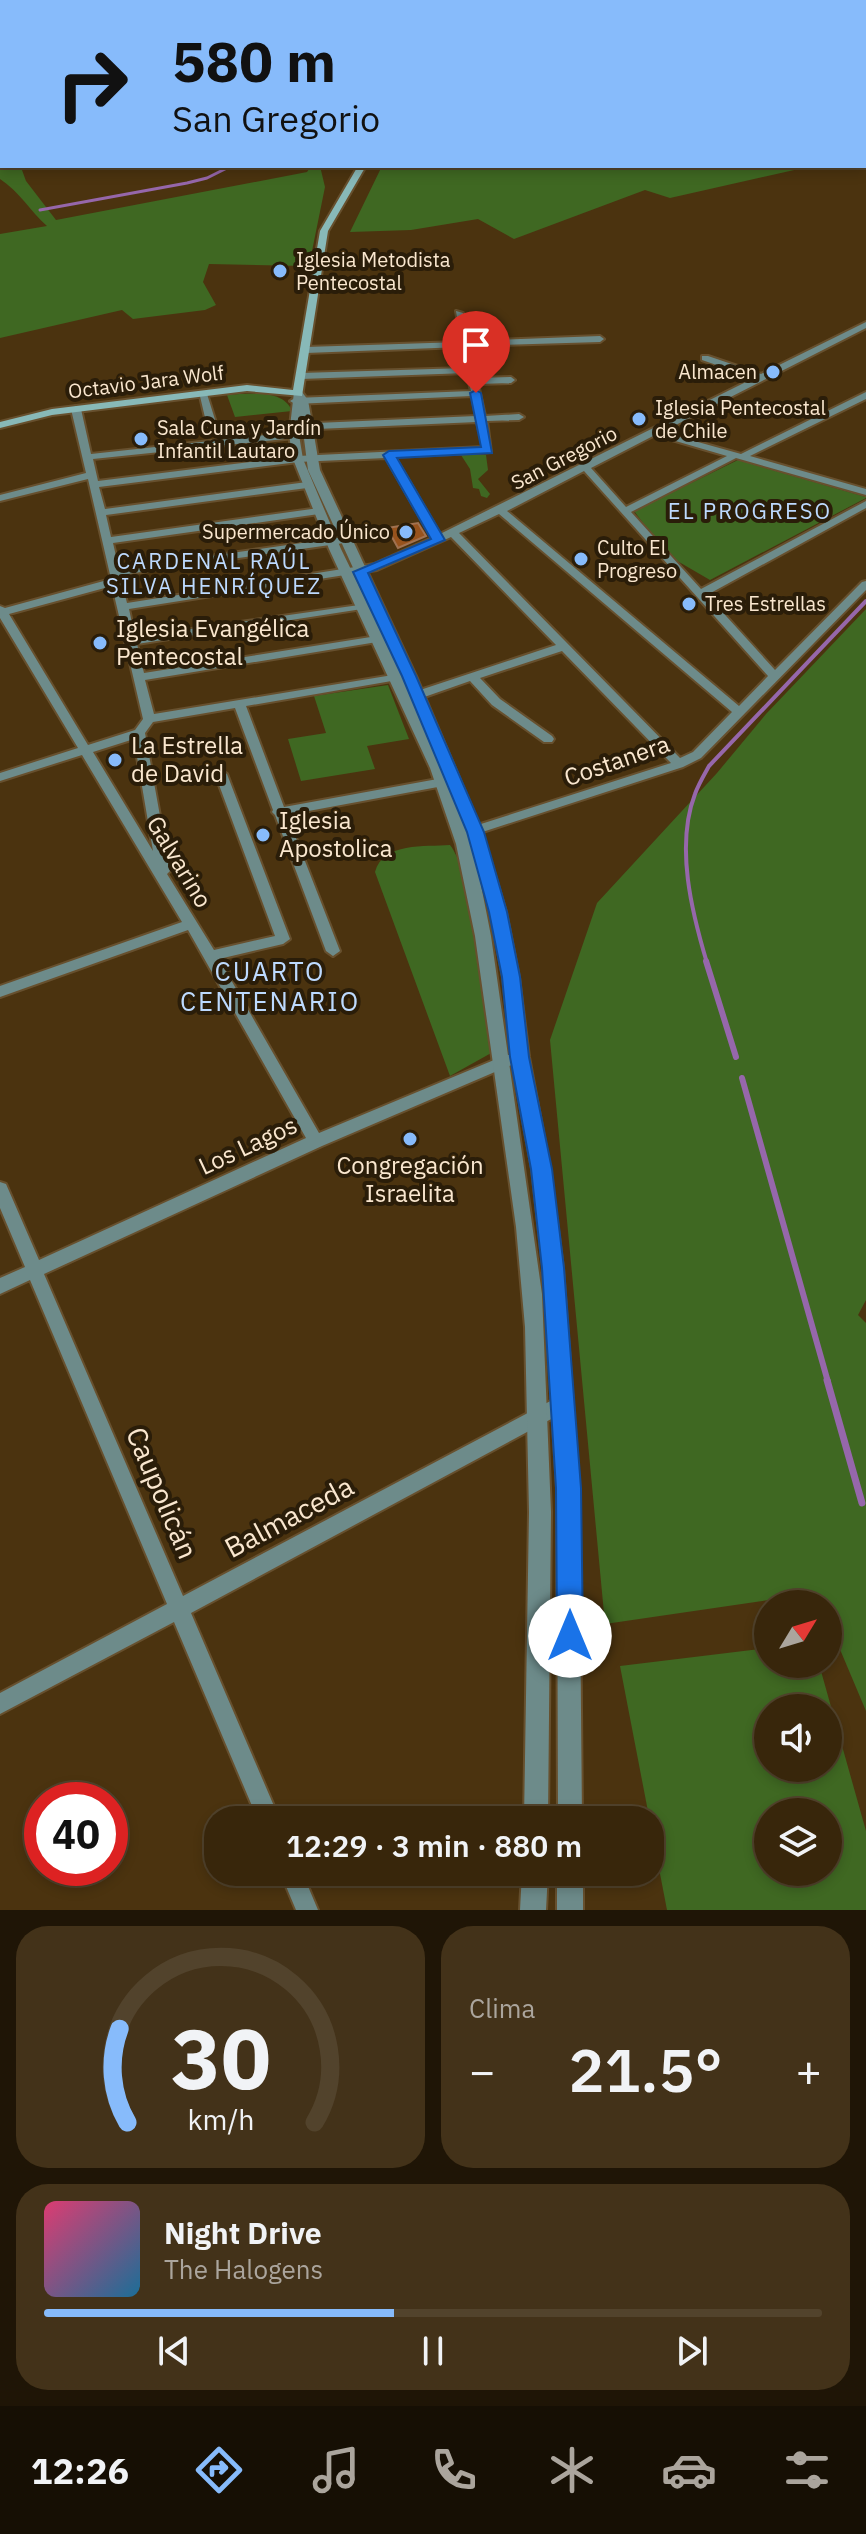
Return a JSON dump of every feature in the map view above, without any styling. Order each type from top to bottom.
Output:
[{"type":"main road","points":[[247,388],[299,393],[324,231],[361,168]]},
{"type":"main road","name":"Octavio Jara Wolf","points":[[0,425],[76,409],[247,388],[299,393]]},
{"type":"street","points":[[0,498],[92,480],[304,459],[488,450],[459,313]]},
{"type":"street","name":"San Gregorio","points":[[123,607],[354,573],[453,533],[866,325]]},
{"type":"street","points":[[306,350],[600,339]]},
{"type":"street","points":[[705,358],[763,378]]},
{"type":"street","points":[[299,393],[471,370]]},
{"type":"street","points":[[473,381],[511,380]]},
{"type":"street","points":[[299,393],[476,393]]},
{"type":"street","points":[[299,393],[299,429],[307,485],[319,511],[339,541]]},
{"type":"street","points":[[202,394],[212,426]]},
{"type":"street","points":[[626,511],[866,395]]},
{"type":"street","points":[[855,400],[866,407]]},
{"type":"street","points":[[76,409],[149,719]]},
{"type":"street","points":[[86,457],[155,448],[205,447],[299,429],[519,417]]},
{"type":"street","points":[[653,432],[866,492]]},
{"type":"street","points":[[389,455],[438,540]]},
{"type":"street","points":[[304,459],[448,781],[498,912],[511,977],[520,1057],[543,1183],[553,1268],[568,1488],[570,1806]]},
{"type":"street","points":[[585,467],[773,675]]},
{"type":"street","points":[[100,513],[307,485]]},
{"type":"street","points":[[701,594],[866,504]]},
{"type":"street","points":[[500,510],[738,711]]},
{"type":"street","points":[[107,541],[319,511]]},
{"type":"street","points":[[453,533],[679,764]]},
{"type":"street","points":[[1,612],[116,577],[339,541]]},
{"type":"street","points":[[354,573],[362,606],[377,639],[402,676]]},
{"type":"street","name":"Costanera","points":[[467,833],[679,764],[697,755],[866,584]]},
{"type":"street","points":[[132,641],[362,606]]},
{"type":"street","name":"Galvarino","points":[[1,612],[191,924],[316,1141]]},
{"type":"street","points":[[140,677],[377,639]]},
{"type":"street","points":[[411,697],[564,646]]},
{"type":"street","points":[[0,777],[139,733],[149,719],[402,676]]},
{"type":"street","points":[[471,676],[496,702],[548,739]]},
{"type":"street","points":[[239,704],[333,951]]},
{"type":"street","points":[[139,733],[164,879]]},
{"type":"street","points":[[210,956],[283,939],[221,774]]},
{"type":"street","points":[[278,812],[448,781]]},
{"type":"street","points":[[467,833],[517,1158],[535,1324],[539,1576],[536,1806]]},
{"type":"street","points":[[0,992],[191,924]]},
{"type":"street","name":"Los Lagos","points":[[0,1286],[316,1141],[500,1061],[520,1057]]},
{"type":"street","name":"Caupolicán","points":[[0,1189],[263,1806]]},
{"type":"street","name":"Balmaceda","points":[[0,1704],[562,1404]]},
{"type":"street","points":[[539,1576],[570,1574]]},
{"type":"street","points":[[297,1886],[307,1910]]},
{"type":"street","points":[[533,1910],[534,1886]]},
{"type":"street","points":[[570,1886],[570,1910]]},
{"type":"green space","points":[[0,168],[45,168],[22,170],[26,181],[56,220],[307,172],[310,168],[320,168],[325,187],[310,261],[306,266],[209,264],[203,282],[216,305],[205,310],[133,319],[122,310],[0,338],[0,234],[47,226],[0,179]]},
{"type":"green space","points":[[381,168],[803,168],[670,198],[645,190],[514,239],[478,219],[411,230],[350,232]]},
{"type":"green space","points":[[227,395],[273,396],[281,399],[292,411],[235,417]]},
{"type":"green space","points":[[461,455],[486,455],[488,470],[478,479],[490,494],[487,498],[481,496],[479,489],[473,488],[470,469]]},
{"type":"green space","points":[[738,460],[866,498],[710,580],[667,555],[634,511]]},
{"type":"green space","points":[[866,609],[866,1300],[858,1315],[866,1323],[866,1711],[842,1654],[842,1590],[754,1590],[754,1602],[605,1624],[550,1040],[597,903],[717,773],[766,714]]},
{"type":"green space","points":[[388,685],[409,739],[367,746],[375,769],[301,781],[288,739],[326,733],[314,696]]},
{"type":"green space","points":[[450,845],[459,861],[473,912],[493,1052],[450,1076],[375,872],[379,862],[396,851]]},
{"type":"green space","points":[[754,1650],[754,1678],[823,1678],[827,1694],[754,1694],[754,1782],[842,1782],[842,1746],[866,1831],[866,1910],[667,1910],[662,1886],[664,1806],[647,1806],[620,1666]]},
{"type":"building","name":"Supermercado Único","points":[[418,523],[426,536],[398,548],[387,528]]},
{"type":"waterway","points":[[40,210],[187,183],[227,168]]},
{"type":"waterway","points":[[707,963],[691,901],[686,857],[689,814],[698,787],[709,766],[866,601]]},
{"type":"waterway","points":[[706,961],[736,1057]]},
{"type":"waterway","points":[[742,1078],[828,1382]]},
{"type":"waterway","points":[[827,1380],[862,1503]]},
{"type":"place","name":"Iglesia Metodista Pentecostal","points":[[280,271]]},
{"type":"place","name":"Almacen","points":[[773,372]]},
{"type":"place","name":"Iglesia Pentecostal de Chile","points":[[639,419]]},
{"type":"place","name":"Sala Cuna y Jardín Infantil Lautaro","points":[[141,439]]},
{"type":"place","name":"Supermercado Único","points":[[406,532]]},
{"type":"place","name":"Culto El Progreso","points":[[581,559]]},
{"type":"place","name":"Tres Estrellas","points":[[689,604]]},
{"type":"place","name":"Iglesia Evangélica Pentecostal","points":[[100,643]]},
{"type":"place","name":"La Estrella de David","points":[[115,760]]},
{"type":"place","name":"Iglesia Apostolica","points":[[263,835]]},
{"type":"place","name":"Congregación Israelita","points":[[410,1139]]},
{"type":"district","name":"EL PROGRESO","points":[[750,511]]},
{"type":"district","name":"CARDENAL RAÚL SILVA HENRÍQUEZ","points":[[214,574]]},
{"type":"district","name":"CUARTO CENTENARIO","points":[[270,987]]},
{"type":"route","points":[[476,393],[488,450],[389,455],[438,540],[360,572],[463,799],[498,912],[511,977],[520,1057],[541,1169],[553,1268],[568,1488],[570,1636]]}]
